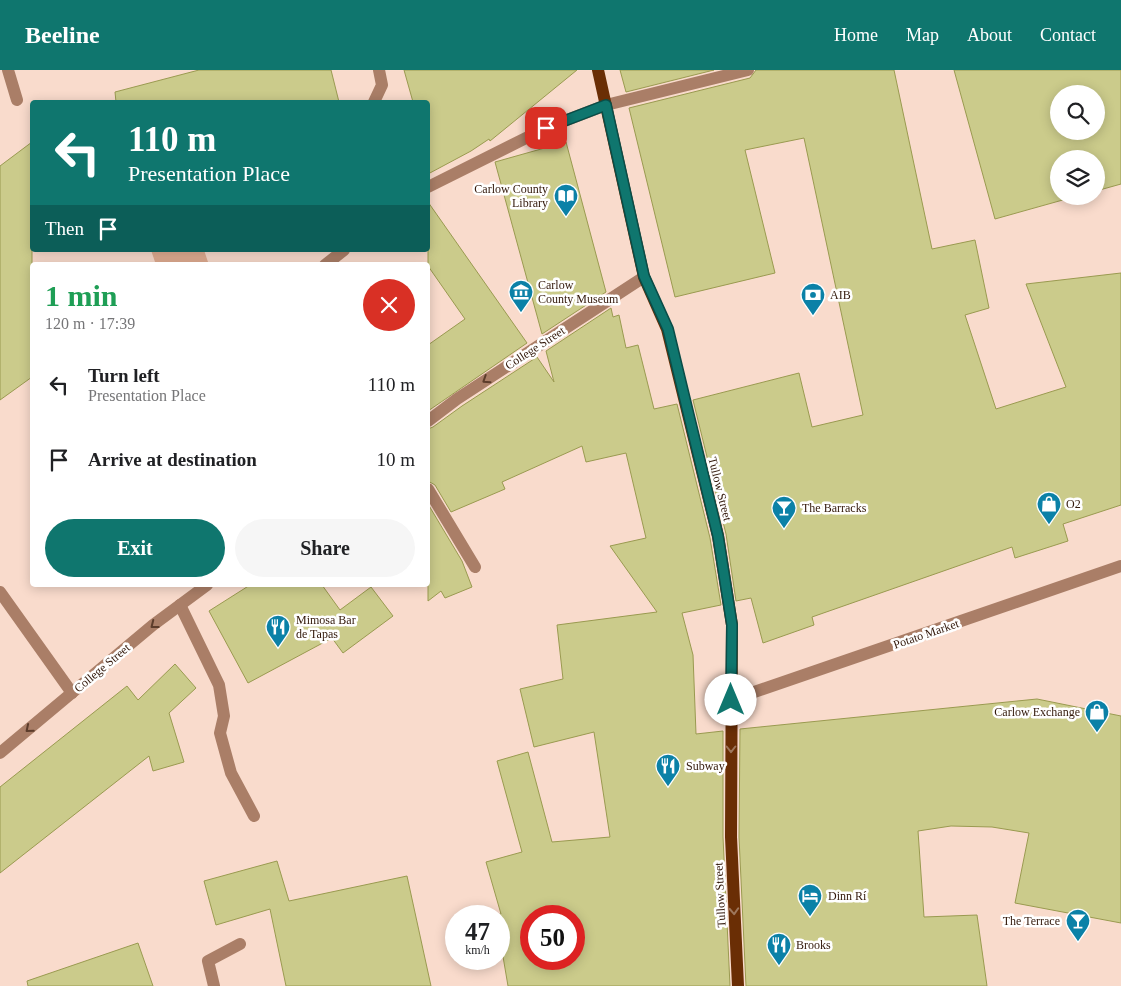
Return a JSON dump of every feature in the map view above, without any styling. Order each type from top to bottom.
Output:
[{"type":"main road","name":"Tullow Street","points":[[598,70],[644,276],[668,329],[718,536],[732,625],[731,837],[738,986]]},
{"type":"street","points":[[8,70],[17,100]]},
{"type":"street","points":[[375,100],[382,85],[379,70]]},
{"type":"street","points":[[430,186],[546,128],[606,105],[748,70]]},
{"type":"street","points":[[329,262],[341,252]]},
{"type":"street","name":"College Street","points":[[430,419],[457,399],[644,276]]},
{"type":"street","points":[[430,492],[475,567]]},
{"type":"street","name":"Potato Market","points":[[731,700],[1121,566]]},
{"type":"street","name":"College Street","points":[[0,753],[204,587]]},
{"type":"street","points":[[0,592],[72,693]]},
{"type":"street","points":[[180,605],[219,685],[224,716],[220,733],[229,765],[254,816]]},
{"type":"street","points":[[214,986],[208,961],[240,944]]},
{"type":"shaded area","points":[[152,252],[205,252],[208,262],[155,262]]},
{"type":"building","points":[[199,70],[331,70],[338,100],[116,100],[115,92]]},
{"type":"building","points":[[404,70],[577,70],[490,141],[489,139],[430,173],[430,100],[412,100]]},
{"type":"building","points":[[620,70],[714,70],[626,92]]},
{"type":"building","points":[[756,70],[894,70],[932,249],[975,240],[989,308],[965,315],[996,409],[1066,387],[1026,284],[1121,273],[1121,505],[1063,524],[1068,541],[1015,558],[1012,547],[812,617],[814,625],[763,643],[751,598],[736,601],[726,534],[693,400],[799,373],[812,427],[863,415],[804,138],[745,150],[775,273],[675,297],[629,108],[750,78]]},
{"type":"building","points":[[954,70],[1121,70],[1121,184],[1105,188],[1105,150],[1050,150],[1050,204],[995,219]]},
{"type":"building","points":[[566,142],[606,292],[542,334],[495,162]]},
{"type":"building","points":[[30,144],[30,252],[32,252],[32,262],[30,262],[30,378],[0,400],[0,166]]},
{"type":"building","points":[[430,205],[527,343],[430,410],[430,344],[465,319],[430,269],[430,262],[428,262],[428,252],[430,252]]},
{"type":"building","points":[[611,308],[613,317],[619,315],[626,348],[638,345],[654,409],[677,404],[710,538],[721,605],[682,613],[693,655],[696,734],[723,731],[723,837],[730,986],[508,986],[505,970],[510,970],[510,905],[498,905],[486,862],[522,852],[497,761],[528,752],[552,842],[610,837],[594,732],[534,747],[520,689],[563,679],[557,625],[657,612],[610,546],[646,538],[626,453],[586,462],[582,446],[502,482],[505,489],[451,512],[435,485],[430,482],[430,428],[537,357],[554,382],[546,351]]},
{"type":"building","points":[[430,507],[462,561],[472,587],[445,598],[441,591],[428,601],[428,587],[430,587]]},
{"type":"building","points":[[247,587],[323,587],[340,610],[371,587],[393,616],[343,653],[332,638],[248,683],[209,611]]},
{"type":"building","points":[[175,664],[196,688],[169,713],[184,762],[153,771],[149,756],[0,873],[0,787],[127,686],[138,700]]},
{"type":"building","points":[[1037,699],[1121,716],[1121,923],[1015,903],[1029,833],[992,827],[951,826],[918,831],[924,917],[977,915],[987,986],[746,986],[739,837],[740,729]]},
{"type":"building","points":[[277,861],[289,901],[407,876],[431,986],[286,986],[270,909],[216,925],[204,881]]},
{"type":"building","points":[[138,943],[153,986],[28,986],[27,981]]},
{"type":"place","name":"Carlow County Library","points":[[566,217]]},
{"type":"place","name":"Carlow County Museum","points":[[521,313]]},
{"type":"place","name":"AIB","points":[[813,316]]},
{"type":"place","name":"O2","points":[[1049,525]]},
{"type":"place","name":"The Barracks","points":[[784,529]]},
{"type":"place","name":"Mimosa Bar de Tapas","points":[[278,648]]},
{"type":"place","name":"Carlow Exchange","points":[[1097,733]]},
{"type":"place","name":"Subway","points":[[668,787]]},
{"type":"place","name":"Dinn Rí","points":[[810,917]]},
{"type":"place","name":"The Terrace","points":[[1078,942]]},
{"type":"place","name":"Brooks","points":[[779,966]]},
{"type":"route","points":[[546,128],[606,105],[644,276],[668,329],[718,536],[732,625],[731,700]]}]
